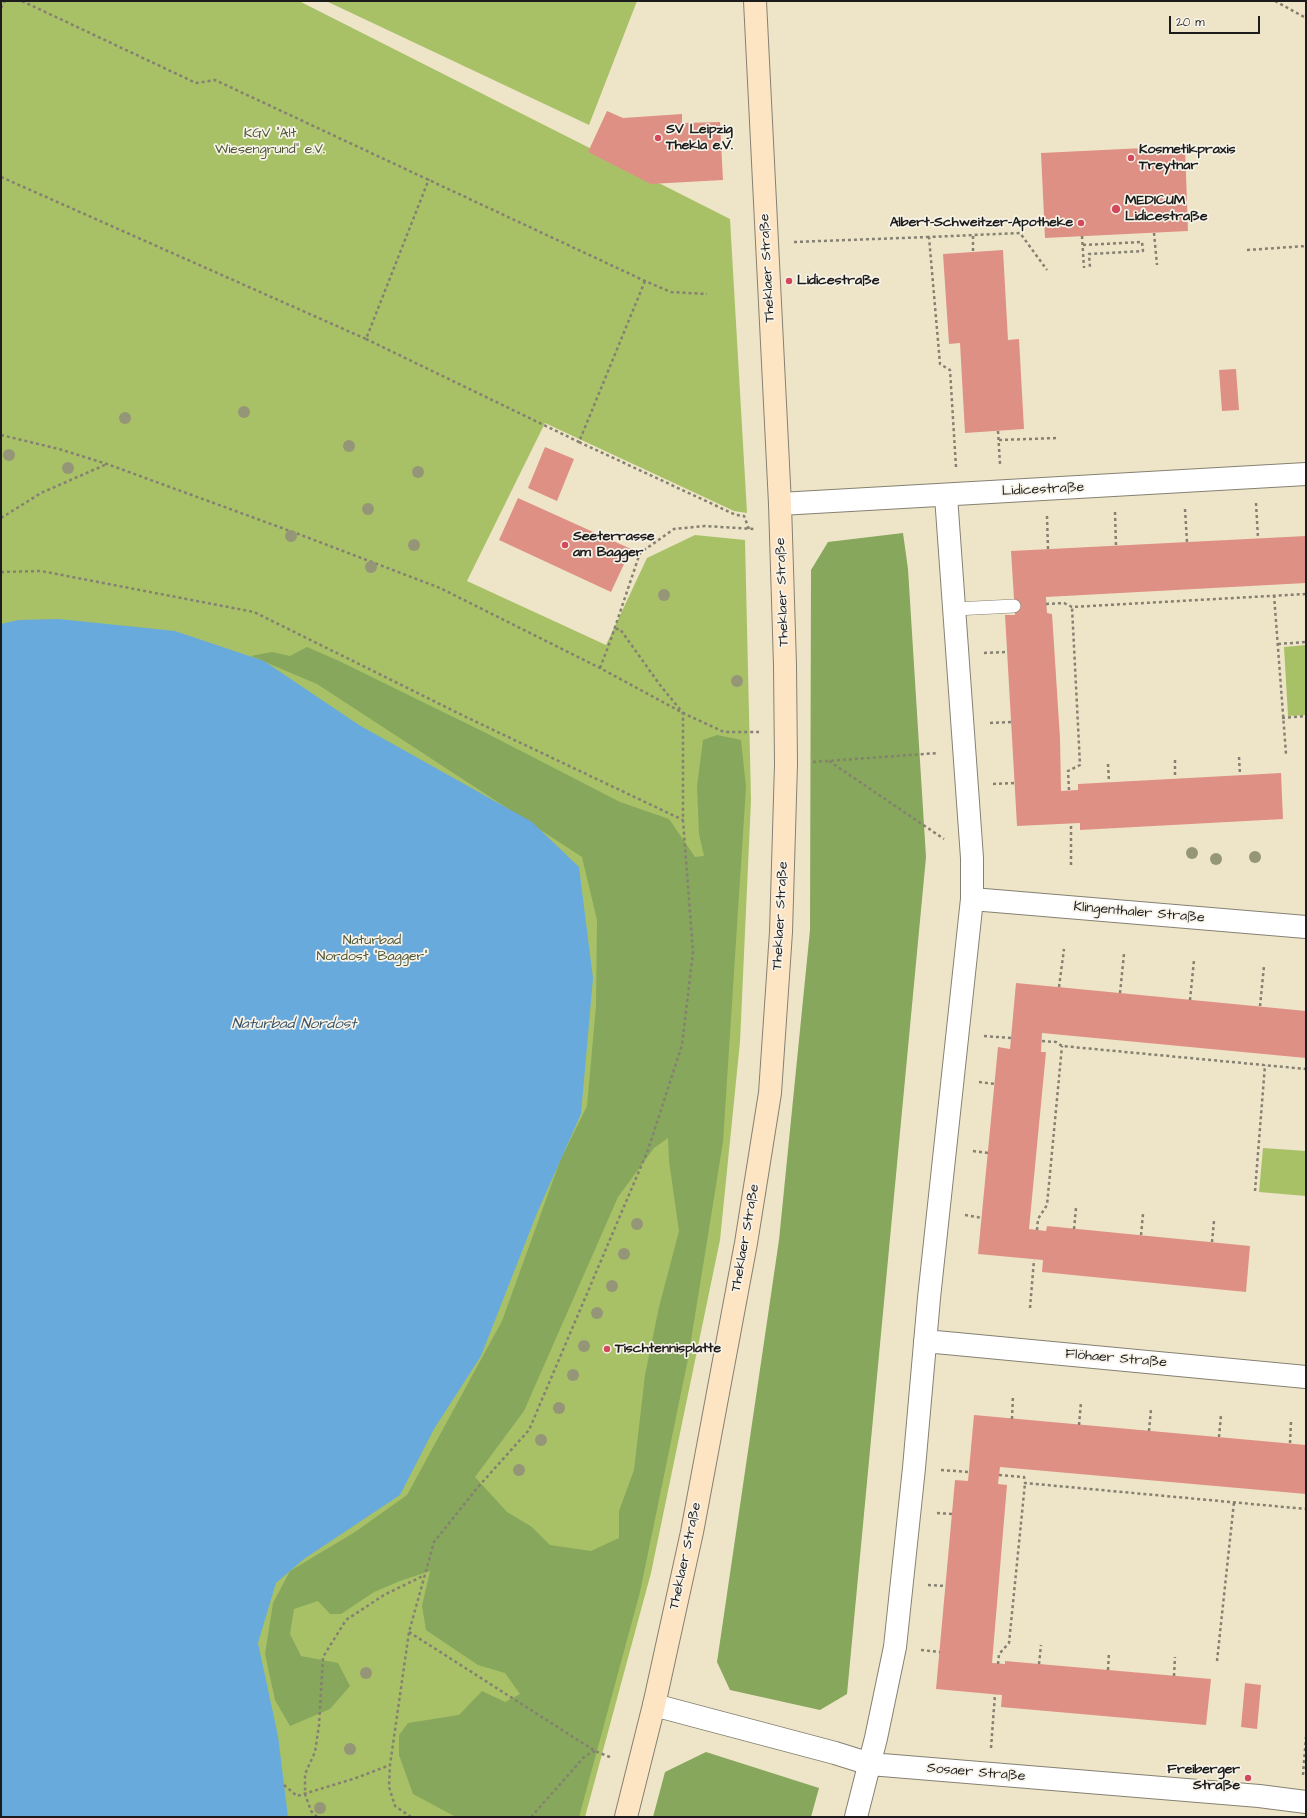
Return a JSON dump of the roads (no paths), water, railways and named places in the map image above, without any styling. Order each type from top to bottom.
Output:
[{"type":"main road","name":"Theklaer Straße","points":[[626,1817],[654,1705],[692,1532],[746,1243],[770,1093],[781,932],[786,732],[780,504],[755,1]]},
{"type":"street","name":"Lidicestraße","points":[[780,504],[1306,474]]},
{"type":"street","points":[[856,1817],[870,1764],[895,1648],[914,1468],[925,1341],[972,899],[972,858],[955,609],[952,495]]},
{"type":"street","name":"Klingenthaler Straße","points":[[972,899],[1306,927]]},
{"type":"street","name":"Flöhaer Straße","points":[[925,1341],[1306,1377]]},
{"type":"street","name":"Sosaer Straße","points":[[654,1705],[835,1753],[870,1764],[1246,1795],[1306,1802]]},
{"type":"lane","points":[[955,609],[1014,606]]},
{"type":"water","name":"Naturbad Nordost","points":[[59,619],[175,631],[264,661],[359,725],[532,822],[579,867],[593,978],[581,1114],[537,1213],[481,1356],[434,1429],[400,1495],[304,1559],[276,1583],[258,1643],[278,1736],[288,1817],[1,1817],[1,624],[18,620]]},
{"type":"place","name":"SV Leipzig Thekla e.V.","points":[[658,138]]},
{"type":"place","name":"Kosmetikpraxis Treytnar","points":[[1131,158]]},
{"type":"place","name":"MEDICUM Lidicestraße","points":[[1116,209]]},
{"type":"place","name":"Albert-Schweitzer-Apotheke","points":[[1081,223]]},
{"type":"place","name":"Lidicestraße","points":[[789,281]]},
{"type":"place","name":"Seeterrasse am Bagger","points":[[565,545]]},
{"type":"place","name":"Tischtennisplatte","points":[[607,1349]]},
{"type":"place","name":"Freiberger Straße","points":[[1248,1778]]},
{"type":"park label","name":"KGV \"Alt Wiesengrund\" e.V.","points":[[270,142]]},
{"type":"park label","name":"Naturbad Nordost \"Bagger\"","points":[[372,950]]}]
